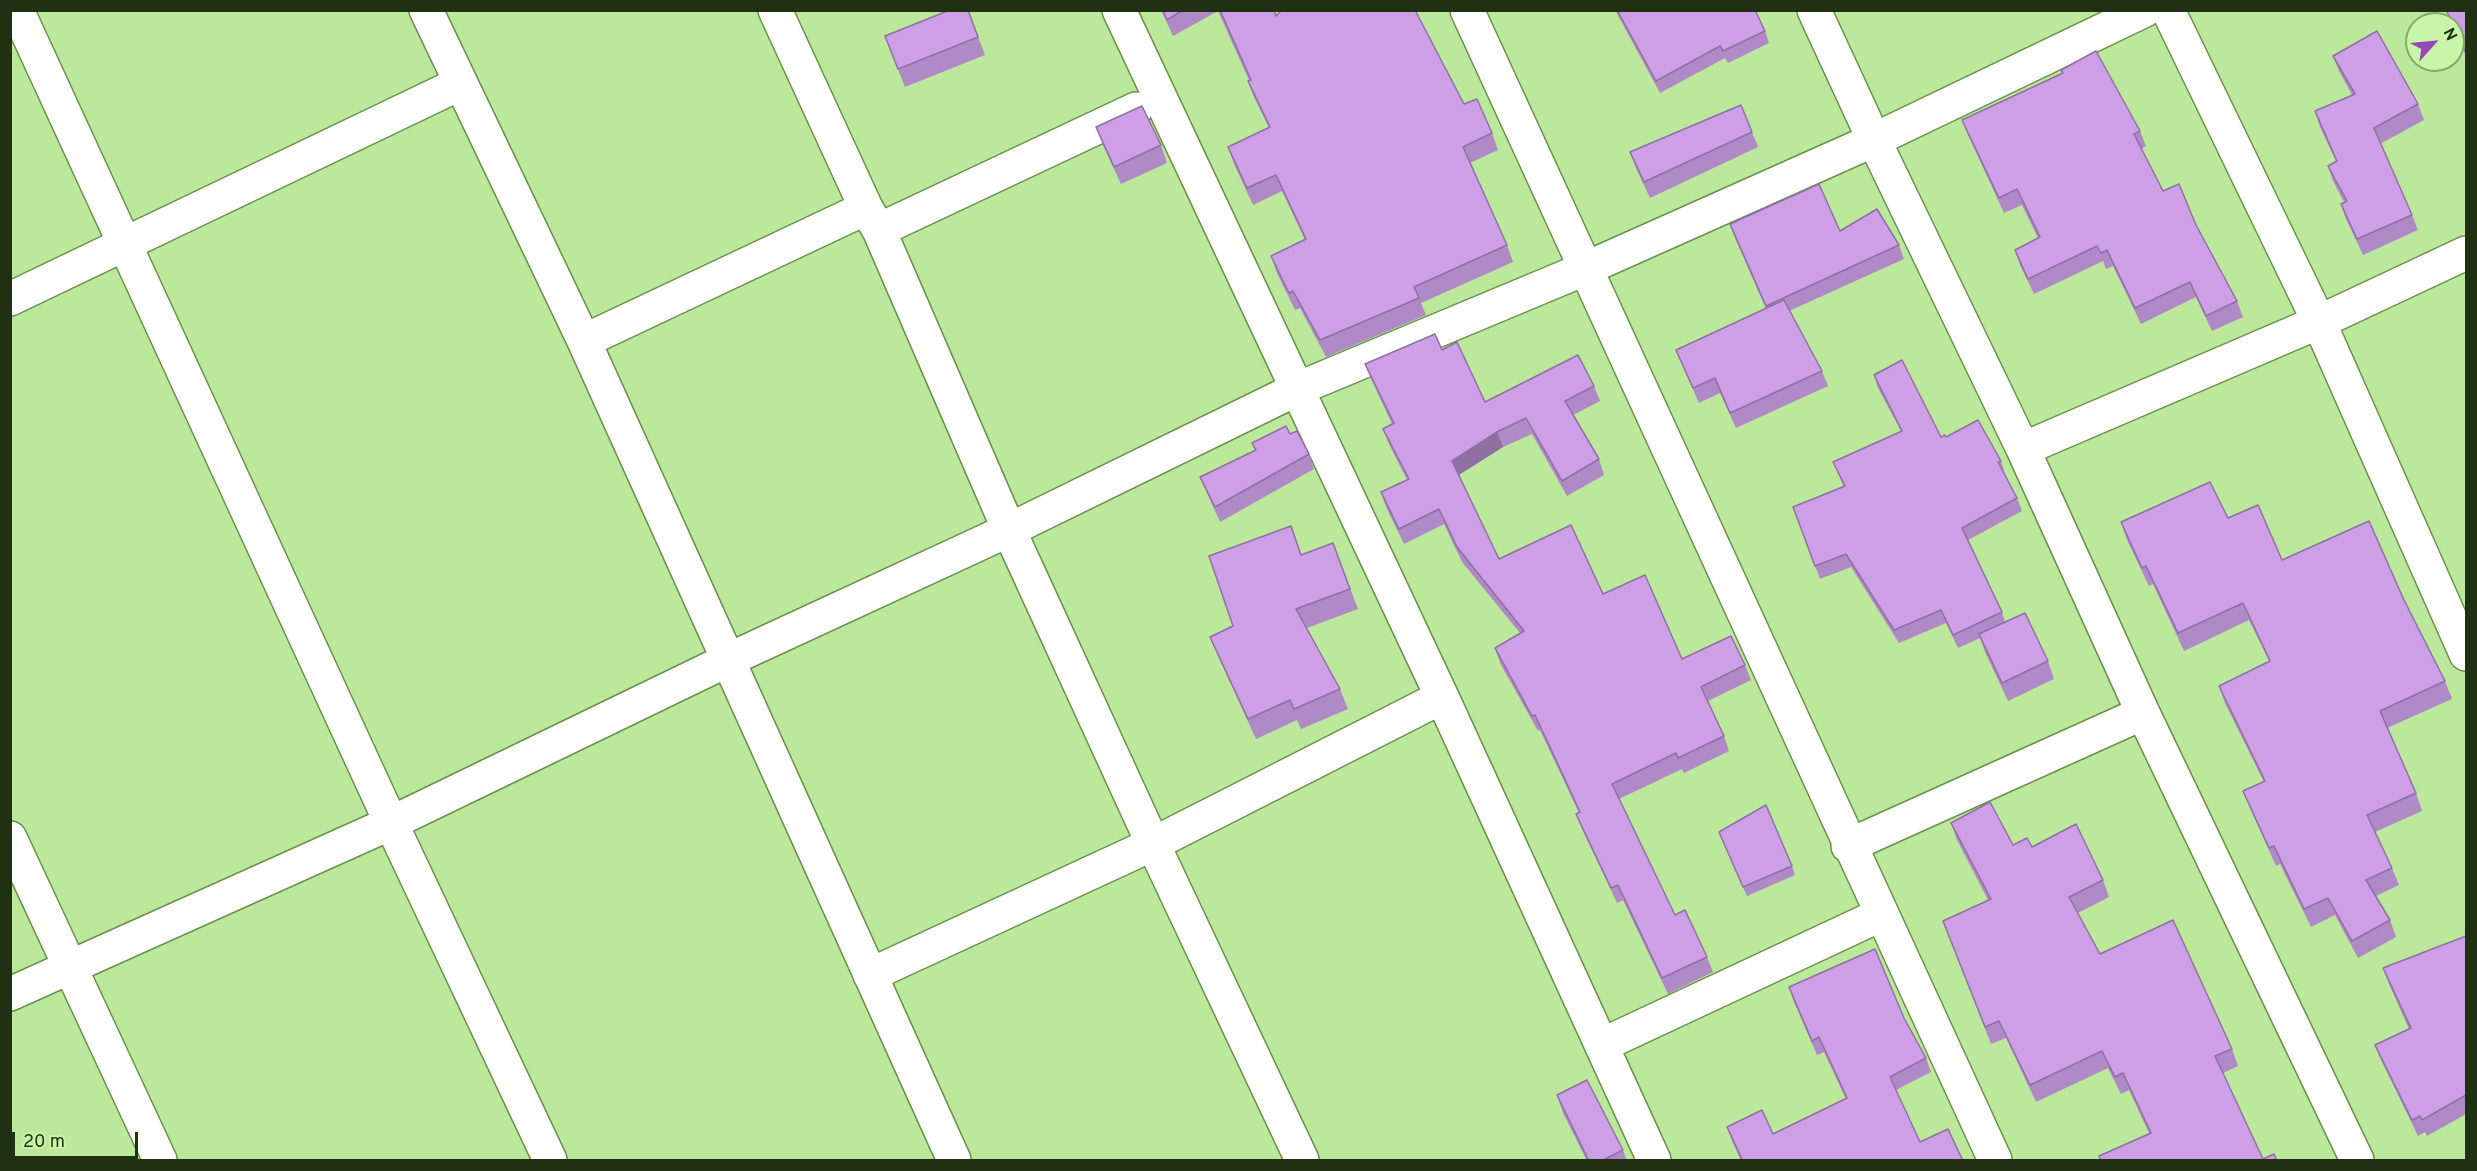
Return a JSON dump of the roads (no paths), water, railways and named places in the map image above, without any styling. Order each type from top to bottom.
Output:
[{"type":"street","points":[[17,10],[391,823],[550,1161]]},
{"type":"street","points":[[426,10],[459,84],[584,341],[954,1161]]},
{"type":"street","points":[[774,10],[872,219],[1009,530],[1153,844],[1302,1161]]},
{"type":"street","points":[[1119,10],[1442,697],[1654,1161]]},
{"type":"street","points":[[1467,10],[1587,268],[1848,846],[1995,1161]]},
{"type":"street","points":[[1814,10],[2023,449],[2143,713],[2357,1161]]},
{"type":"street","points":[[10,994],[391,823],[728,660],[1009,530],[1297,389],[1587,268],[1874,140],[2145,10]]},
{"type":"street","points":[[2168,10],[2319,322],[2466,654]]},
{"type":"street","points":[[10,299],[459,84]]},
{"type":"street","points":[[584,341],[1159,98]]},
{"type":"street","points":[[2023,449],[2319,322],[2466,253]]},
{"type":"street","points":[[870,975],[1153,844],[1442,697]]},
{"type":"street","points":[[1848,846],[2143,713]]},
{"type":"street","points":[[10,838],[72,967],[159,1161]]},
{"type":"street","points":[[1602,1045],[1880,915]]}]
